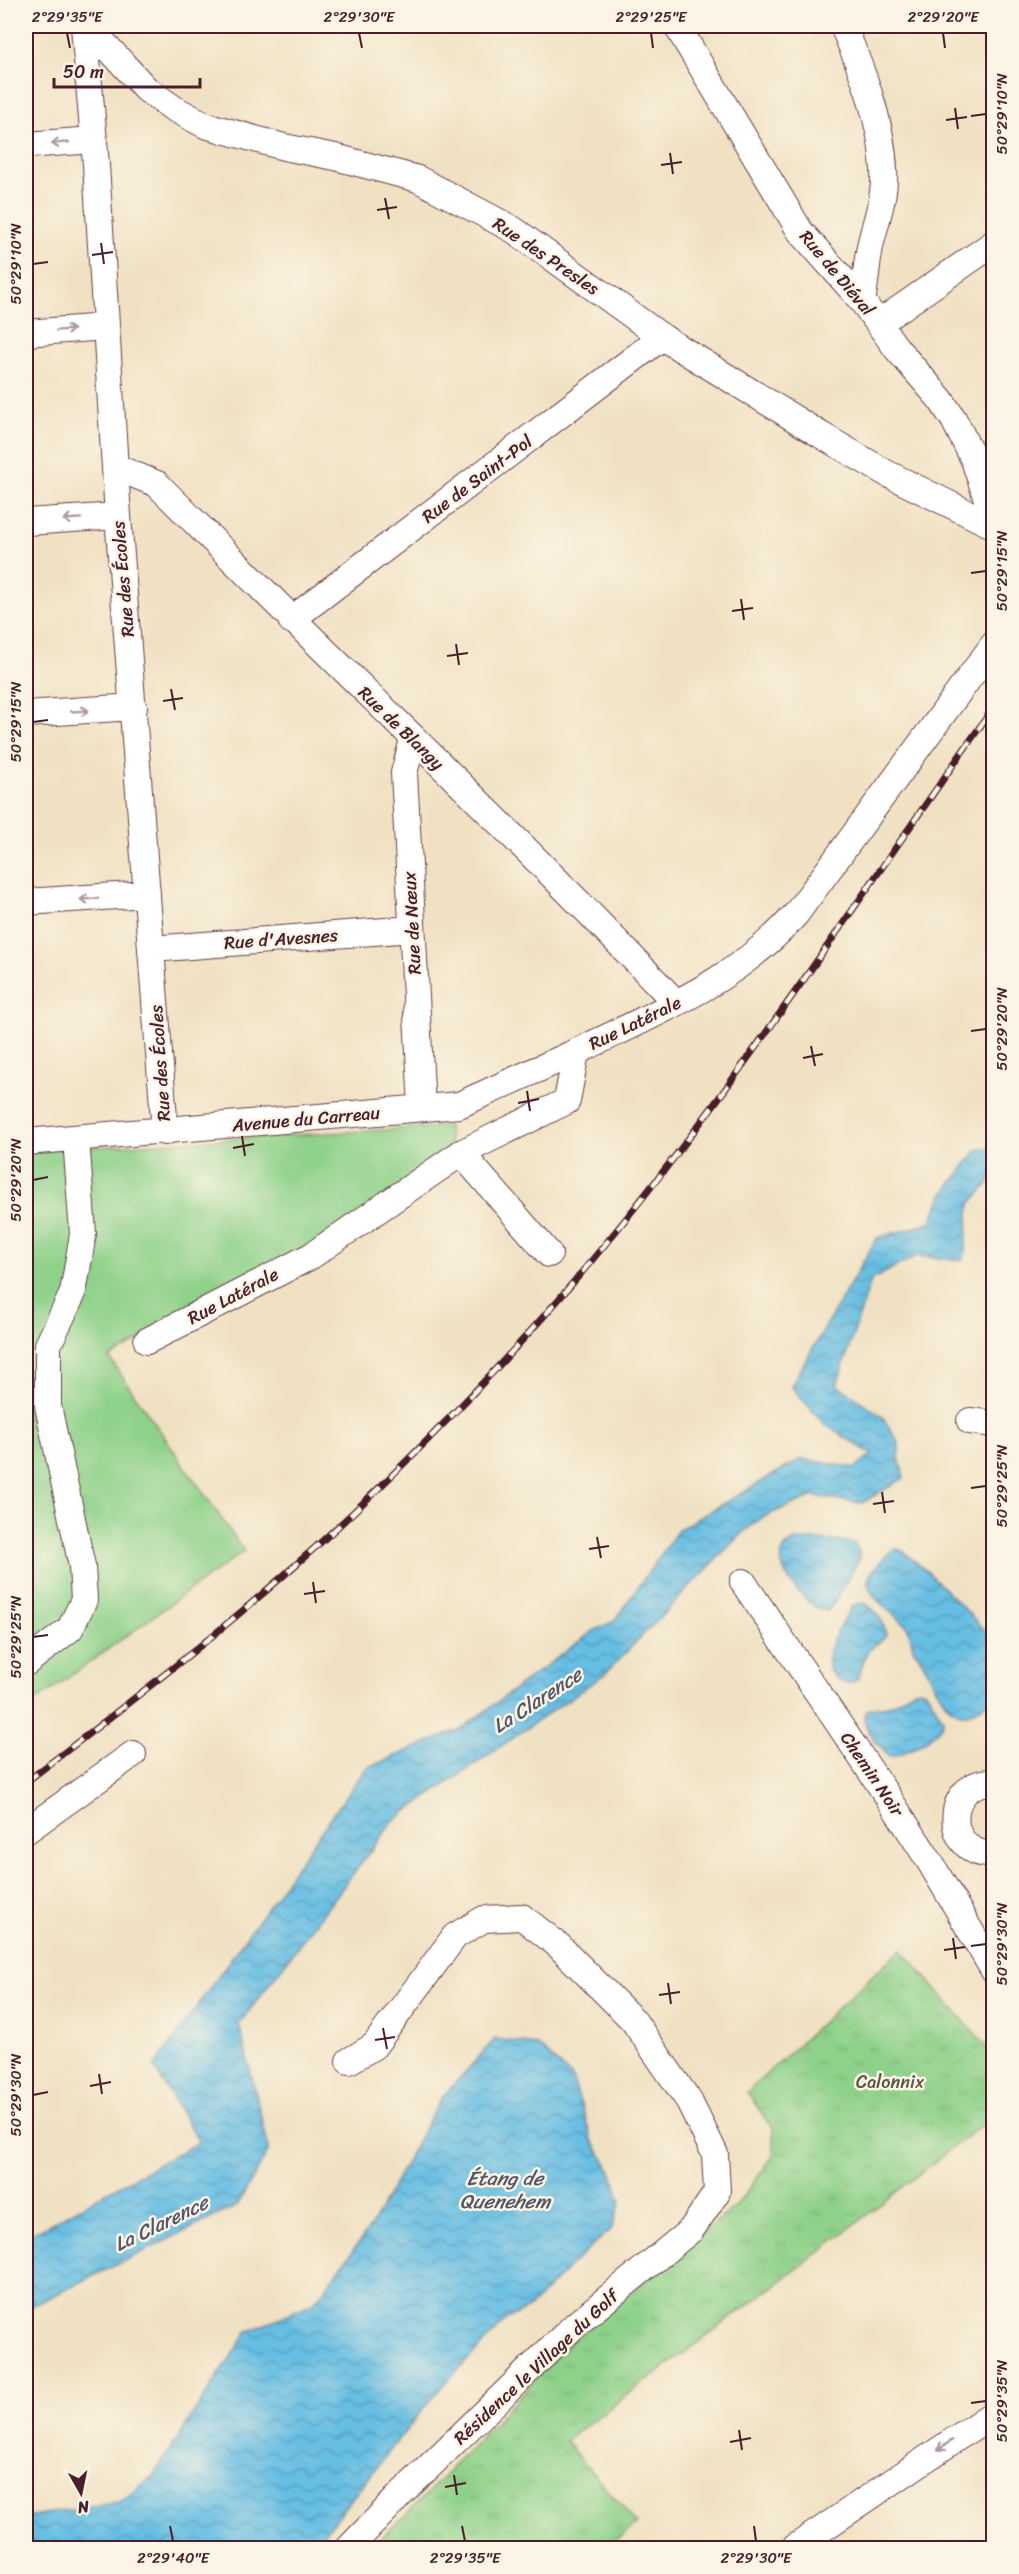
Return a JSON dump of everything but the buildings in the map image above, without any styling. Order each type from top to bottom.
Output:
[{"type":"street","name":"Rue des Écoles","points":[[84,26],[94,140],[118,516],[165,1132]]},
{"type":"street","name":"Rue des Presles","points":[[88,26],[146,89],[173,108],[205,125],[284,147],[335,157],[418,179],[514,230],[662,338],[877,467],[993,526]]},
{"type":"street","name":"Rue de Diéval","points":[[677,26],[800,231],[862,301],[897,349],[941,400],[964,437],[993,519]]},
{"type":"street","points":[[843,26],[856,55],[878,127],[885,171],[883,196],[869,250],[862,301]]},
{"type":"street","points":[[26,145],[94,140]]},
{"type":"street","points":[[879,323],[993,243]]},
{"type":"street","points":[[26,333],[105,327]]},
{"type":"street","name":"Rue de Saint-Pol","points":[[291,620],[662,338]]},
{"type":"street","name":"Rue de Blangy","points":[[115,467],[157,484],[291,620],[573,894],[676,1003]]},
{"type":"street","points":[[26,522],[118,516]]},
{"type":"street","name":"Rue Latérale","points":[[147,1341],[311,1256],[461,1153],[567,1101],[576,1052],[676,1003],[729,973],[754,955],[784,928],[993,644]]},
{"type":"street","points":[[26,714],[134,707]]},
{"type":"street","name":"Rue de Nœux","points":[[413,740],[404,772],[422,1108]]},
{"type":"street","points":[[26,902],[147,894]]},
{"type":"street","name":"Rue d'Avesnes","points":[[151,949],[411,929]]},
{"type":"street","name":"Avenue du Carreau","points":[[26,1142],[165,1132],[459,1104],[576,1052]]},
{"type":"street","points":[[26,1664],[70,1629],[84,1600],[82,1566],[48,1406],[48,1345],[73,1293],[83,1234],[76,1138]]},
{"type":"street","points":[[461,1153],[549,1254]]},
{"type":"street","name":"Chemin Noir","points":[[743,1582],[930,1862],[993,1971]]},
{"type":"street","points":[[26,1832],[133,1754]]},
{"type":"street","points":[[993,1782],[984,1781],[970,1787],[959,1798],[954,1813],[955,1829],[963,1842],[975,1851],[993,1854]]},
{"type":"street","points":[[930,1862],[963,1842]]},
{"type":"street","name":"Résidence le Village du Golf","points":[[349,2061],[374,2046],[455,1936],[484,1919],[522,1917],[558,1945],[639,2029],[689,2101],[715,2154],[717,2192],[691,2229],[575,2325],[349,2548]]},
{"type":"street","points":[[794,2548],[993,2413]]},
{"type":"green space","points":[[448,1126],[452,1159],[317,1261],[142,1339],[109,1358],[244,1551],[26,1708],[26,1151]]},
{"type":"green space","name":"Calonnix","points":[[901,1949],[993,2054],[993,2116],[813,2257],[565,2441],[637,2524],[605,2548],[563,2548],[557,2542],[549,2548],[371,2548],[417,2504],[573,2340],[737,2205],[773,2156],[773,2129],[747,2092]]},
{"type":"water","name":"La Clarence","points":[[993,1147],[993,1178],[970,1204],[964,1260],[916,1256],[871,1280],[837,1385],[882,1416],[899,1443],[899,1458],[904,1478],[862,1503],[813,1496],[763,1517],[742,1533],[605,1674],[393,1821],[239,2024],[269,2150],[237,2206],[26,2309],[26,2237],[199,2142],[154,2067],[366,1768],[461,1729],[592,1632],[614,1621],[679,1529],[801,1459],[855,1468],[872,1454],[824,1424],[791,1386],[877,1238],[930,1223],[942,1196],[977,1150]]},
{"type":"water","points":[[801,1540],[843,1541],[855,1544],[858,1550],[859,1558],[854,1569],[827,1611],[819,1609],[798,1592],[783,1567],[782,1555],[787,1546]]},
{"type":"water","points":[[896,1549],[903,1551],[929,1573],[993,1638],[993,1698],[974,1711],[961,1713],[948,1705],[914,1649],[907,1627],[879,1602],[870,1590],[868,1579],[874,1569]]},
{"type":"water","points":[[864,1603],[879,1616],[886,1635],[866,1654],[860,1675],[856,1680],[850,1683],[843,1682],[831,1673],[828,1655],[835,1635],[850,1609],[853,1605]]},
{"type":"water","points":[[920,1689],[927,1692],[943,1719],[941,1725],[921,1744],[895,1756],[888,1756],[866,1726],[865,1714],[871,1708],[892,1704],[908,1693]]},
{"type":"water","name":"Étang de Quenehem","points":[[495,2039],[537,2045],[572,2077],[592,2140],[611,2171],[621,2201],[612,2228],[530,2307],[507,2319],[436,2393],[312,2548],[26,2548],[26,2517],[120,2502],[153,2476],[247,2332],[315,2302],[371,2226],[440,2100]]},
{"type":"railway","points":[[26,1782],[188,1656],[315,1548],[408,1459],[527,1335],[653,1185],[712,1107],[770,1028],[994,707]]}]
